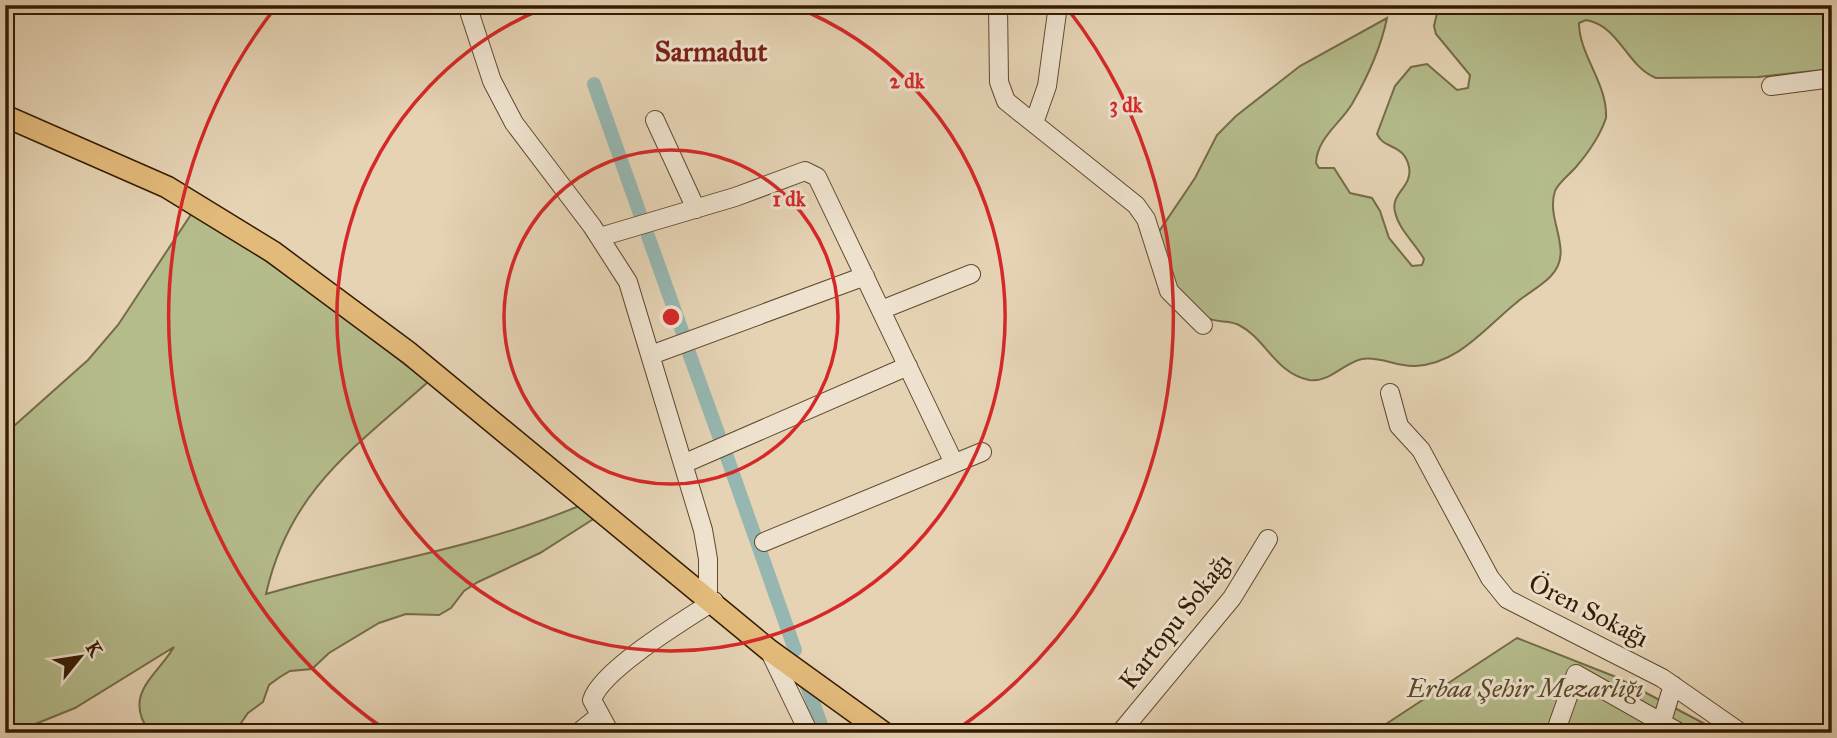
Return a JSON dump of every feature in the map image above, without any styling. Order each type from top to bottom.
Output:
[{"type":"main road","points":[[5,116],[167,187],[273,252],[409,353],[711,599],[769,650],[884,733]]},
{"type":"street","points":[[467,5],[492,81],[514,123],[600,237],[628,282],[703,530],[711,599],[600,684],[592,700],[610,733]]},
{"type":"street","points":[[998,5],[1001,93],[1013,107],[1136,205],[1146,219],[1169,291],[1203,325]]},
{"type":"street","points":[[1034,123],[1047,86],[1058,5]]},
{"type":"street","points":[[1771,86],[1832,78]]},
{"type":"street","points":[[655,120],[696,209]]},
{"type":"street","points":[[600,237],[696,209],[805,170],[811,172],[817,177],[954,463]]},
{"type":"street","points":[[881,310],[971,274]]},
{"type":"street","points":[[651,355],[865,276]]},
{"type":"street","points":[[683,464],[908,366]]},
{"type":"street","name":"Ören Sokağı","points":[[1390,393],[1399,426],[1422,450],[1490,578],[1507,598],[1523,609],[1609,649],[1673,685],[1735,731]]},
{"type":"street","points":[[764,542],[982,452]]},
{"type":"street","name":"Kartopu Sokağı","points":[[1120,733],[1232,598],[1268,539]]},
{"type":"street","points":[[769,650],[809,733]]},
{"type":"street","points":[[1555,733],[1576,674],[1660,727],[1680,733]]},
{"type":"street","points":[[1660,727],[1673,685]]},
{"type":"street","points":[[578,733],[599,716]]},
{"type":"green space","points":[[1439,5],[1832,5],[1832,69],[1758,77],[1656,78],[1637,65],[1607,30],[1586,20],[1579,23],[1583,47],[1603,93],[1606,118],[1589,150],[1555,191],[1553,202],[1560,257],[1550,277],[1470,344],[1444,359],[1415,366],[1362,359],[1323,379],[1309,380],[1297,376],[1279,363],[1257,339],[1239,325],[1215,321],[1187,303],[1174,283],[1156,236],[1195,178],[1217,135],[1236,116],[1300,66],[1387,18],[1363,84],[1352,104],[1320,146],[1316,163],[1319,168],[1334,168],[1350,193],[1372,198],[1380,211],[1389,238],[1412,266],[1422,265],[1424,259],[1397,219],[1394,205],[1408,180],[1409,167],[1403,154],[1384,143],[1377,134],[1395,86],[1411,67],[1427,64],[1457,90],[1468,88],[1470,75],[1436,34],[1434,26]]},
{"type":"green space","points":[[194,210],[327,304],[428,382],[350,451],[308,499],[277,558],[266,594],[503,533],[579,506],[595,518],[540,553],[478,582],[464,591],[451,608],[439,615],[406,614],[379,623],[329,653],[312,669],[290,671],[269,685],[263,702],[248,713],[234,733],[150,733],[139,707],[141,697],[151,677],[174,647],[75,708],[13,733],[5,733],[5,434],[88,360],[118,325]]},
{"type":"green space","name":"Erbaa Şehir Mezarlığı","points":[[1517,638],[1616,677],[1722,733],[1386,733],[1386,724]]},
{"type":"waterway","points":[[594,84],[640,214]]},
{"type":"waterway","points":[[648,236],[682,331]]},
{"type":"waterway","points":[[689,353],[719,436]]},
{"type":"waterway","points":[[727,457],[795,650]]},
{"type":"waterway","points":[[807,686],[824,733]]},
{"type":"district","name":"Sarmadut","points":[[711,51]]}]
